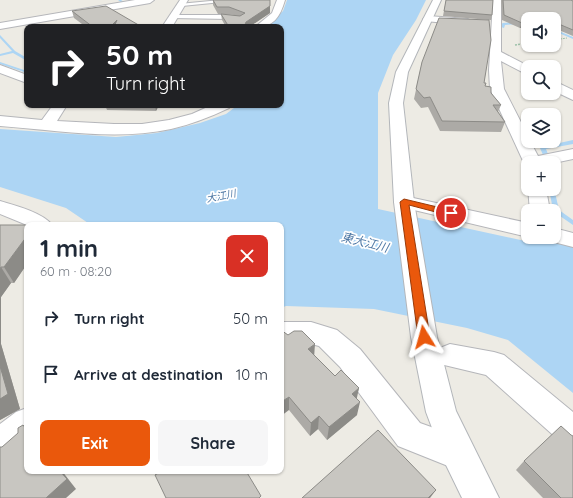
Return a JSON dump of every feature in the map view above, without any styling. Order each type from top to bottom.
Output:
[{"type":"street","points":[[0,26],[150,0]]},
{"type":"street","points":[[264,24],[276,14],[281,0]]},
{"type":"street","points":[[437,0],[402,72],[396,103],[405,206],[424,337],[442,412],[458,453],[481,498]]},
{"type":"street","points":[[497,0],[489,24],[496,54],[497,89],[530,156]]},
{"type":"street","points":[[169,24],[183,2]]},
{"type":"street","points":[[54,7],[75,23]]},
{"type":"street","points":[[428,19],[489,24]]},
{"type":"street","points":[[496,54],[521,67]]},
{"type":"street","points":[[0,69],[24,78]]},
{"type":"street","points":[[561,89],[573,96]]},
{"type":"street","points":[[47,124],[58,108]]},
{"type":"street","points":[[47,124],[155,114],[198,108]]},
{"type":"street","points":[[0,121],[47,124],[85,129],[118,130],[154,128],[185,122],[217,108]]},
{"type":"street","points":[[561,156],[573,154]]},
{"type":"street","points":[[405,206],[521,229]]},
{"type":"street","points":[[0,207],[28,217],[37,222]]},
{"type":"street","points":[[561,237],[573,240]]},
{"type":"street","points":[[284,333],[311,333],[328,338],[350,358],[410,435],[458,453]]},
{"type":"street","points":[[450,356],[494,364],[573,432]]},
{"type":"street","points":[[0,444],[24,425]]},
{"type":"lane","points":[[183,2],[232,1]]},
{"type":"lane","points":[[173,17],[229,17],[241,19]]},
{"type":"path","points":[[561,39],[567,38]]},
{"type":"water","points":[[287,0],[426,0],[416,20],[393,55],[378,93],[378,209],[521,240],[521,244],[561,244],[561,241],[573,244],[573,393],[508,340],[467,328],[374,309],[284,307],[284,222],[87,222],[66,208],[0,187],[0,129],[116,137],[157,133],[200,123],[226,114],[234,108],[284,108],[284,24],[268,24],[283,11]]},
{"type":"building","points":[[213,0],[270,0],[270,6],[245,24],[227,24],[221,14],[240,16],[245,13],[229,7],[217,7]]},
{"type":"building","points":[[446,0],[493,0],[492,15],[444,11]]},
{"type":"building","points":[[503,0],[571,0],[573,1],[573,30],[561,25],[561,12],[521,12],[521,23],[504,15]]},
{"type":"building","points":[[106,6],[137,24],[115,24],[117,20],[113,24],[89,24],[72,11]]},
{"type":"building","points":[[439,18],[489,20],[491,40],[484,83],[486,83],[485,86],[491,87],[491,93],[501,105],[493,105],[505,122],[442,121],[430,97],[424,98],[416,89],[422,62]]},
{"type":"building","points":[[0,225],[24,225],[24,240],[4,267],[1,267],[0,269]]},
{"type":"building","points":[[294,331],[302,331],[315,344],[308,349],[335,376],[341,370],[359,388],[352,394],[360,402],[329,427],[319,416],[311,423],[289,397],[284,400],[284,332],[288,335]]},
{"type":"building","points":[[0,366],[8,394],[0,399]]},
{"type":"building","points":[[23,425],[24,426],[24,474],[63,474],[67,479],[46,498],[0,498],[0,447],[2,447],[18,433],[18,428]]},
{"type":"building","points":[[561,426],[573,436],[573,498],[561,498],[524,461]]},
{"type":"building","points":[[378,430],[436,490],[428,498],[302,498]]},
{"type":"building","points":[[248,474],[261,496],[259,498],[166,498],[155,475]]},
{"type":"waterway","points":[[119,0],[126,4]]},
{"type":"waterway","points":[[503,27],[503,24],[521,23]]},
{"type":"waterway","points":[[561,33],[573,38]]},
{"type":"waterway","points":[[0,36],[14,52]]},
{"type":"waterway","points":[[0,55],[14,52]]},
{"type":"waterway","points":[[14,52],[24,58]]},
{"type":"waterway","points":[[0,63],[24,71]]},
{"type":"waterway","points":[[545,154],[543,148],[573,142]]},
{"type":"waterway","points":[[553,196],[555,204]]},
{"type":"waterway","points":[[561,214],[573,223]]},
{"type":"route","points":[[424,337],[404,202],[451,213]]},
{"type":"water label","name":"大江川","points":[[221,196]]},
{"type":"water label","name":"東大江川","points":[[365,242]]}]
